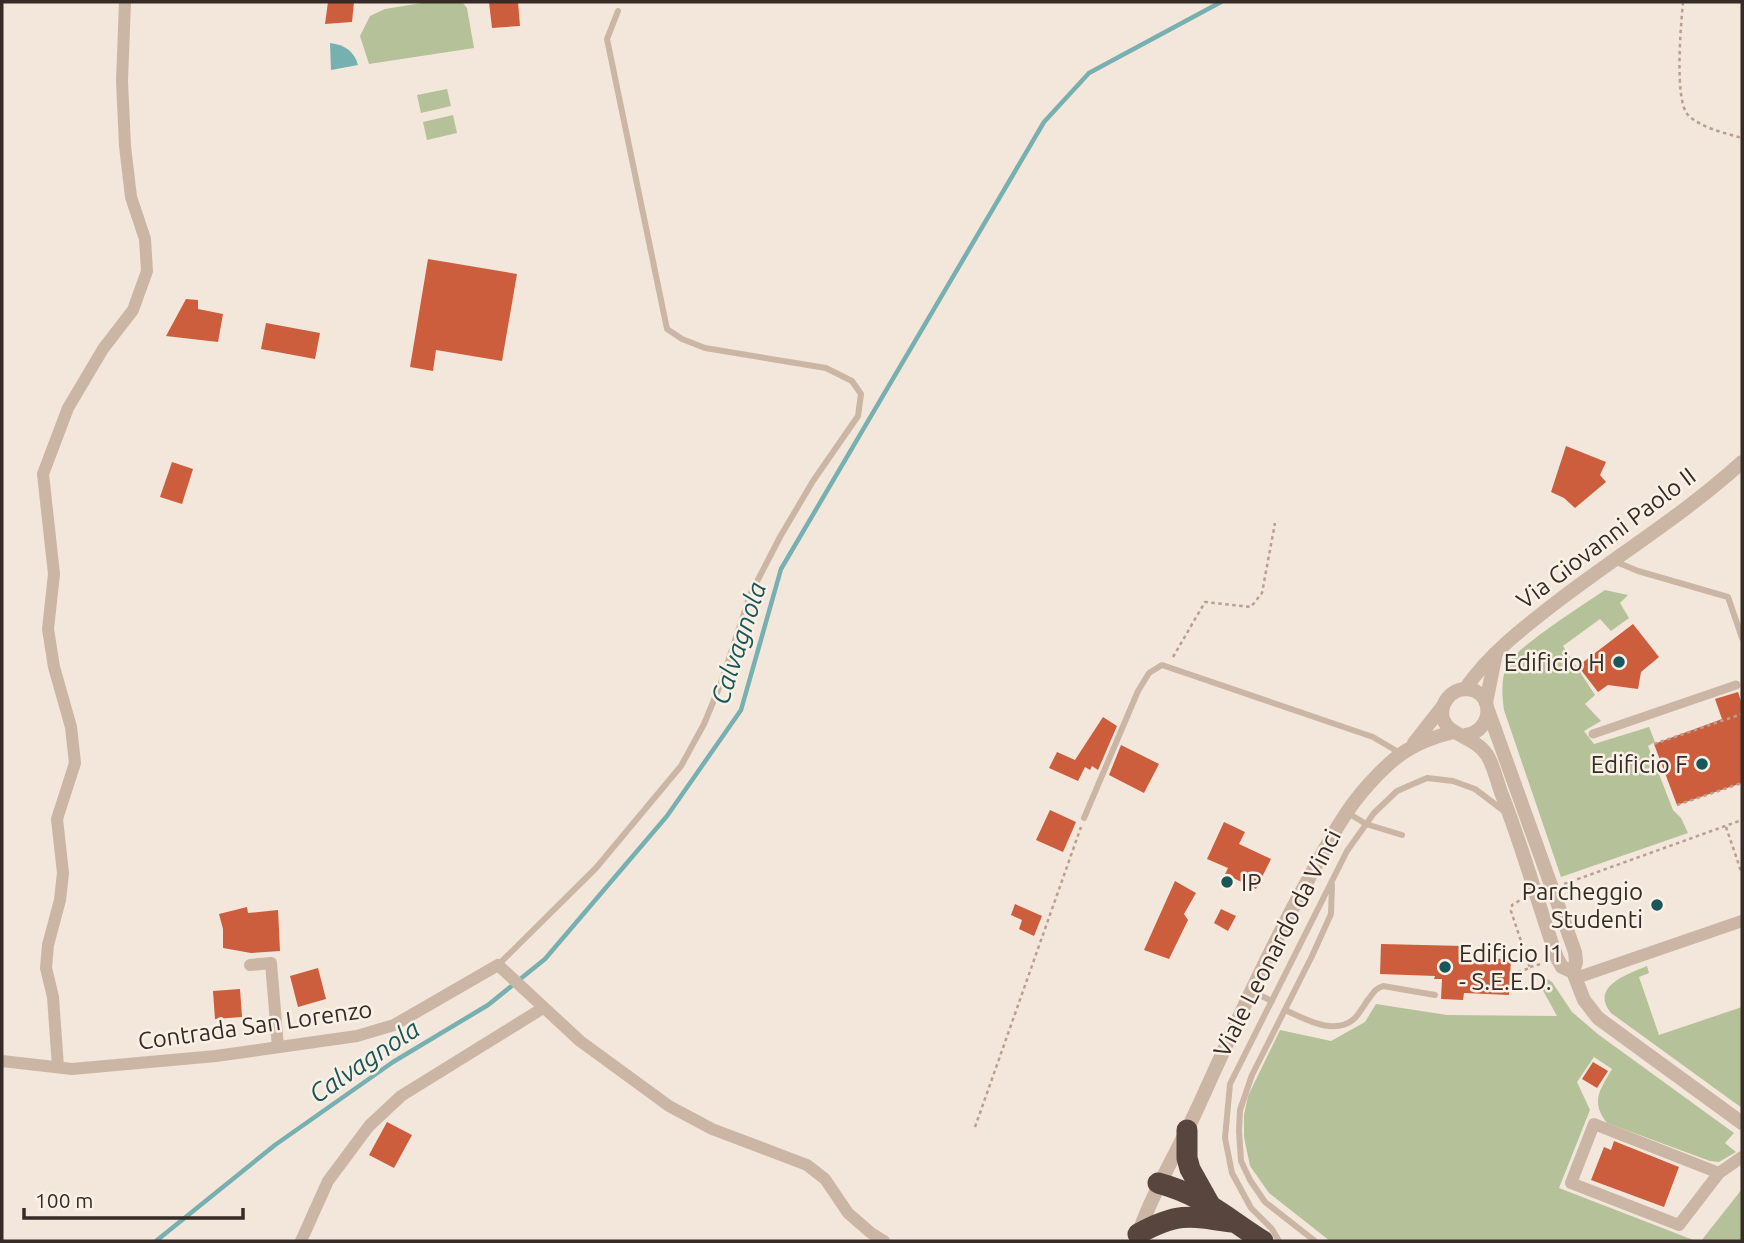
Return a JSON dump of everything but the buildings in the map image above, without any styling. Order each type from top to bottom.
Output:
[{"type":"highway","points":[[1187,1130],[1187,1158],[1206,1210]]},
{"type":"highway","points":[[1158,1183],[1187,1192],[1206,1210],[1233,1222],[1263,1241]]},
{"type":"highway","points":[[1137,1238],[1162,1221],[1206,1210]]},
{"type":"street","points":[[58,1067],[53,998],[46,968],[48,945],[64,873],[57,819],[75,763],[71,727],[54,667],[48,629],[54,574],[43,474],[68,408],[103,349],[133,310],[147,271],[145,239],[131,197],[125,146],[122,81],[125,2]]},
{"type":"street","name":"Via Giovanni Paolo II","points":[[1465,689],[1477,671],[1527,624],[1612,560],[1678,515],[1740,465]]},
{"type":"street","points":[[1406,749],[1479,730],[1487,718],[1497,652]]},
{"type":"street","points":[[1593,734],[1736,685]]},
{"type":"street","points":[[1137,1238],[1158,1183],[1187,1130],[1251,991],[1336,828],[1368,785],[1406,749],[1451,694],[1465,689],[1478,693],[1487,707],[1575,952],[1574,975],[1584,1000],[1598,1018],[1742,1123]]},
{"type":"street","points":[[1443,706],[1444,721],[1487,754],[1511,817],[1557,958],[1562,967],[1574,975]]},
{"type":"street","points":[[1574,975],[1742,921]]},
{"type":"street","points":[[250,965],[271,962],[278,1047]]},
{"type":"street","points":[[502,969],[590,1049],[669,1106],[723,1133],[807,1165],[825,1179],[848,1213],[884,1241]]},
{"type":"street","name":"Contrada San Lorenzo","points":[[2,1061],[72,1069],[216,1056],[357,1036],[394,1025],[502,969]]},
{"type":"street","points":[[301,1241],[328,1181],[369,1126],[401,1096],[541,1007]]},
{"type":"street","points":[[1719,1173],[1594,1125],[1571,1183],[1679,1225],[1719,1173],[1742,1157]]},
{"type":"lane","points":[[502,969],[596,868],[681,766],[704,724],[721,683],[750,595],[813,481],[858,416],[861,394],[852,381],[826,368],[705,348],[682,339],[667,329],[607,39],[618,11]]},
{"type":"lane","points":[[1612,560],[1728,597],[1742,638]]},
{"type":"lane","points":[[1084,818],[1138,691],[1156,667],[1168,666],[1406,749]]},
{"type":"lane","name":"Viale Leonardo da Vinci","points":[[1279,1241],[1272,1229],[1251,1208],[1232,1173],[1225,1138],[1230,1084],[1347,851],[1374,813],[1397,791],[1427,778],[1452,781],[1475,789],[1511,817]]},
{"type":"lane","points":[[1348,813],[1366,824],[1402,835]]},
{"type":"lane","points":[[1315,1241],[1265,1202],[1250,1181],[1241,1161],[1238,1131],[1240,1110],[1252,1075],[1331,914],[1332,880]]},
{"type":"lane","points":[[1285,1010],[1336,1027],[1357,1017],[1375,989],[1383,986],[1435,995]]},
{"type":"lane","points":[[1251,991],[1272,1001]]},
{"type":"path","points":[[1683,2],[1680,57],[1683,109],[1702,124],[1742,138]]},
{"type":"path","points":[[1168,666],[1205,602],[1251,607],[1262,593],[1275,523]]},
{"type":"path","points":[[1654,744],[1742,714]]},
{"type":"path","points":[[1677,805],[1742,783]]},
{"type":"path","points":[[975,1127],[1084,818]]},
{"type":"path","points":[[1567,883],[1742,820]]},
{"type":"path","points":[[1726,826],[1742,874]]},
{"type":"green space","points":[[428,2],[462,2],[467,8],[474,48],[369,64],[360,36],[370,16],[385,9]]},
{"type":"green space","points":[[447,89],[451,106],[421,113],[417,95]]},
{"type":"green space","points":[[453,115],[457,133],[427,140],[423,122]]},
{"type":"green space","points":[[1605,590],[1628,595],[1620,603],[1629,618],[1611,631],[1600,619],[1563,646],[1595,695],[1585,704],[1601,721],[1584,731],[1594,744],[1649,727],[1655,742],[1648,746],[1673,810],[1681,818],[1688,833],[1561,877],[1504,710],[1503,678],[1506,667],[1522,649]]},
{"type":"green space","points":[[1647,966],[1649,973],[1639,977],[1659,1035],[1742,1007],[1742,1108],[1611,1013],[1605,1004],[1608,988],[1622,977]]},
{"type":"green space","points":[[1546,978],[1552,982],[1572,1012],[1599,1035],[1734,1133],[1725,1143],[1736,1152],[1719,1162],[1710,1161],[1607,1123],[1598,1102],[1612,1069],[1594,1057],[1577,1082],[1590,1110],[1559,1188],[1696,1241],[1330,1241],[1269,1193],[1250,1166],[1244,1137],[1244,1115],[1248,1096],[1280,1030],[1331,1041],[1365,1022],[1376,1004],[1447,1015],[1557,1016],[1541,987],[1541,981]]},
{"type":"green space","points":[[1742,1189],[1742,1241],[1701,1241]]},
{"type":"water","points":[[330,43],[348,50],[358,65],[331,70]]},
{"type":"waterway","name":"Calvagnola","points":[[156,1241],[275,1145],[393,1062],[488,1005],[545,959],[667,816],[741,710],[781,569],[1044,122],[1089,73],[1221,2]]},
{"type":"place","name":"Edificio H","points":[[1619,662]]},
{"type":"place","name":"Edificio F","points":[[1702,764]]},
{"type":"place","name":"IP","points":[[1227,882]]},
{"type":"place","name":"Parcheggio Studenti","points":[[1657,905]]},
{"type":"place","name":"Edificio I1 - S.E.E.D.","points":[[1445,967]]}]
